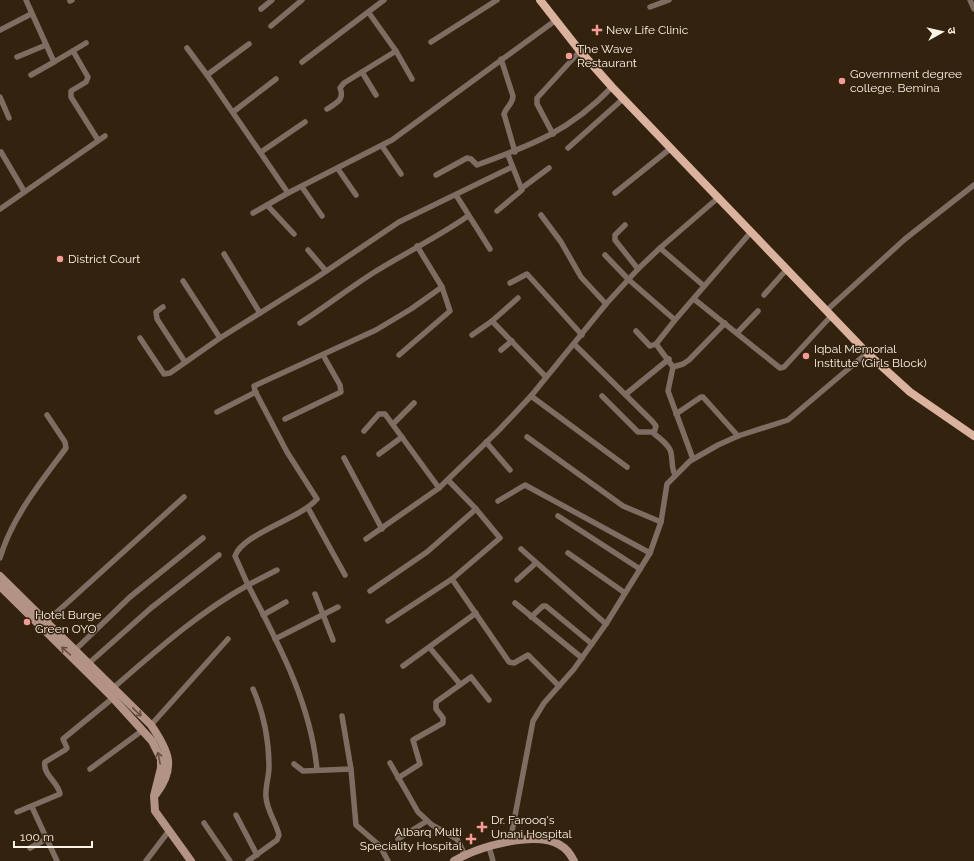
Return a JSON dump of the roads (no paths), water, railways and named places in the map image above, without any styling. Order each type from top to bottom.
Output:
[{"type":"main road","points":[[540,0],[580,51],[612,87],[830,312],[867,353],[910,392],[974,436]]},
{"type":"street","points":[[26,0],[31,14],[54,62]]},
{"type":"street","points":[[261,9],[272,0]]},
{"type":"street","points":[[271,26],[302,0]]},
{"type":"street","points":[[302,62],[369,13],[384,0]]},
{"type":"street","points":[[431,42],[497,0]]},
{"type":"street","points":[[650,8],[669,0]]},
{"type":"street","points":[[369,13],[396,51],[412,79]]},
{"type":"street","points":[[0,30],[31,14]]},
{"type":"street","points":[[253,213],[288,193],[382,146],[433,112],[501,59],[525,44],[556,20]]},
{"type":"street","points":[[31,75],[86,43]]},
{"type":"street","points":[[17,57],[46,44]]},
{"type":"street","points":[[207,75],[249,44]]},
{"type":"street","points":[[187,48],[261,152],[288,193]]},
{"type":"street","points":[[73,51],[88,77],[86,82],[71,91],[71,97],[98,140]]},
{"type":"street","points":[[327,109],[341,99],[341,86],[396,51]]},
{"type":"street","points":[[553,134],[537,104],[537,98],[580,51]]},
{"type":"street","points":[[501,59],[513,96],[512,101],[504,114],[515,152]]},
{"type":"street","points":[[362,72],[376,95]]},
{"type":"street","points":[[233,112],[276,79]]},
{"type":"street","points":[[436,175],[468,158],[476,165],[508,155],[553,134],[585,113],[612,87]]},
{"type":"street","points":[[0,97],[9,118]]},
{"type":"street","points":[[568,148],[624,98]]},
{"type":"street","points":[[261,152],[305,122]]},
{"type":"street","points":[[0,209],[105,136]]},
{"type":"street","points":[[382,146],[401,174]]},
{"type":"street","points":[[615,193],[671,148]]},
{"type":"street","points":[[1,152],[24,191]]},
{"type":"street","points":[[508,155],[522,188]]},
{"type":"street","points":[[140,338],[164,374],[170,373],[220,338],[326,271],[399,222],[512,167]]},
{"type":"street","points":[[497,211],[521,192],[522,188],[549,168]]},
{"type":"street","points":[[338,169],[356,195]]},
{"type":"street","points":[[694,299],[725,323],[776,367],[781,368],[830,312],[888,253],[974,186]]},
{"type":"street","points":[[302,187],[322,216]]},
{"type":"street","points":[[456,195],[468,216],[490,248]]},
{"type":"street","points":[[366,540],[448,480],[531,396],[606,304],[638,269],[719,197]]},
{"type":"street","points":[[267,205],[294,234]]},
{"type":"street","points":[[541,215],[561,242],[581,277],[606,304]]},
{"type":"street","points":[[300,323],[372,274],[417,246],[440,236],[468,216]]},
{"type":"street","points":[[625,225],[615,235],[615,240],[638,269]]},
{"type":"street","points":[[636,331],[650,346],[656,344],[751,232]]},
{"type":"street","points":[[399,355],[449,314],[450,307],[442,287],[417,246]]},
{"type":"street","points":[[660,248],[704,286]]},
{"type":"street","points":[[308,250],[326,271]]},
{"type":"street","points":[[224,254],[260,313]]},
{"type":"street","points":[[605,255],[629,280],[675,320]]},
{"type":"street","points":[[764,295],[787,269]]},
{"type":"street","points":[[510,283],[527,274],[582,335]]},
{"type":"street","points":[[183,281],[220,338]]},
{"type":"street","points":[[317,770],[315,746],[310,726],[293,678],[248,585],[236,556],[237,551],[248,541],[308,508],[317,499],[316,495],[287,452],[254,388],[255,384],[323,355],[376,330],[411,309],[442,287]]},
{"type":"street","points":[[472,335],[492,321],[518,298]]},
{"type":"street","points":[[163,307],[156,312],[157,318],[185,362]]},
{"type":"street","points":[[737,333],[758,311]]},
{"type":"street","points":[[492,321],[546,377]]},
{"type":"street","points":[[673,366],[683,364],[689,360],[725,323]]},
{"type":"street","points":[[500,350],[512,341]]},
{"type":"street","points":[[574,344],[652,421],[656,426],[654,433]]},
{"type":"street","points":[[656,344],[673,366],[668,391],[693,459]]},
{"type":"street","points":[[510,842],[533,722],[544,703],[582,658],[606,624],[650,553],[661,522],[667,484],[675,474],[693,459],[738,436],[788,420],[867,353]]},
{"type":"street","points":[[285,419],[341,392],[340,386],[323,355]]},
{"type":"street","points":[[626,394],[669,359]]},
{"type":"street","points":[[217,412],[256,392]]},
{"type":"street","points":[[531,396],[627,467]]},
{"type":"street","points":[[602,396],[638,432],[654,433],[670,450],[672,468],[675,474]]},
{"type":"street","points":[[676,414],[703,397],[738,436]]},
{"type":"street","points":[[393,424],[414,404]]},
{"type":"street","points":[[364,431],[381,413],[393,424],[439,488]]},
{"type":"street","points":[[0,558],[7,537],[31,496],[66,448],[64,442],[47,415]]},
{"type":"street","points":[[379,454],[402,437]]},
{"type":"street","points":[[527,437],[573,472],[623,506],[661,522]]},
{"type":"street","points":[[486,442],[510,470]]},
{"type":"street","points":[[344,458],[382,529]]},
{"type":"street","points":[[388,621],[452,579],[500,538],[476,509],[448,480]]},
{"type":"street","points":[[498,501],[525,485],[650,553]]},
{"type":"street","points":[[46,622],[184,497]]},
{"type":"street","points":[[308,508],[345,575]]},
{"type":"street","points":[[370,591],[427,552],[476,509]]},
{"type":"street","points":[[558,516],[640,569]]},
{"type":"street","points":[[75,650],[130,597],[202,538]]},
{"type":"street","points":[[521,549],[606,624]]},
{"type":"street","points":[[568,553],[626,593]]},
{"type":"street","points":[[88,664],[151,608],[219,556]]},
{"type":"street","points":[[517,580],[536,563]]},
{"type":"street","points":[[113,688],[174,636],[221,600],[277,570]]},
{"type":"street","points":[[0,576],[113,688],[164,746],[169,767],[166,778],[154,796],[155,810],[168,832],[191,861]]},
{"type":"street","points":[[452,579],[509,662],[514,663],[528,655],[559,686]]},
{"type":"street","points":[[0,586],[113,698],[147,727]]},
{"type":"street","points":[[315,594],[333,640]]},
{"type":"street","points":[[263,615],[286,602]]},
{"type":"street","points":[[515,603],[582,658]]},
{"type":"street","points":[[531,617],[543,606],[546,606],[592,644]]},
{"type":"street","points":[[275,639],[338,607]]},
{"type":"street","points":[[403,666],[476,614]]},
{"type":"street","points":[[90,769],[147,727],[228,639]]},
{"type":"street","points":[[430,648],[460,684]]},
{"type":"street","points":[[398,778],[420,764],[413,740],[443,723],[443,718],[436,709],[435,704],[468,678],[473,678],[489,700]]},
{"type":"street","points":[[248,861],[277,840],[279,835],[267,804],[266,793],[269,768],[266,729],[262,709],[253,689]]},
{"type":"street","points":[[16,812],[32,807],[60,794],[46,770],[44,762],[67,749],[63,739],[113,698]]},
{"type":"street","points":[[342,716],[351,769],[356,825],[380,846],[388,861]]},
{"type":"street","points":[[390,762],[418,812],[427,821],[456,839],[464,858]]},
{"type":"street","points":[[294,764],[303,771],[351,769]]},
{"type":"street","points":[[32,807],[57,861]]},
{"type":"street","points":[[236,815],[257,855]]},
{"type":"street","points":[[398,839],[427,821]]},
{"type":"street","points":[[204,823],[230,861]]},
{"type":"street","points":[[146,861],[168,832]]},
{"type":"street","points":[[30,848],[46,839]]},
{"type":"street","points":[[454,861],[510,842],[525,840],[550,841],[568,851],[574,861]]},
{"type":"street","points":[[489,850],[527,843],[545,844],[556,848],[569,861]]},
{"type":"street","points":[[489,850],[493,861]]},
{"type":"place","name":"New Life Clinic","points":[[597,30]]},
{"type":"place","name":"The Wave Restaurant","points":[[569,56]]},
{"type":"place","name":"Government degree college, Bemina","points":[[842,81]]},
{"type":"place","name":"District Court","points":[[60,259]]},
{"type":"place","name":"Iqbal Memorial Institute (Girls Block)","points":[[806,356]]},
{"type":"place","name":"Hotel Burge Green OYO","points":[[27,622]]},
{"type":"place","name":"Dr. Farooq's Unani Hospital","points":[[482,827]]},
{"type":"place","name":"Albarq Multi Speciality Hospital","points":[[471,839]]}]
